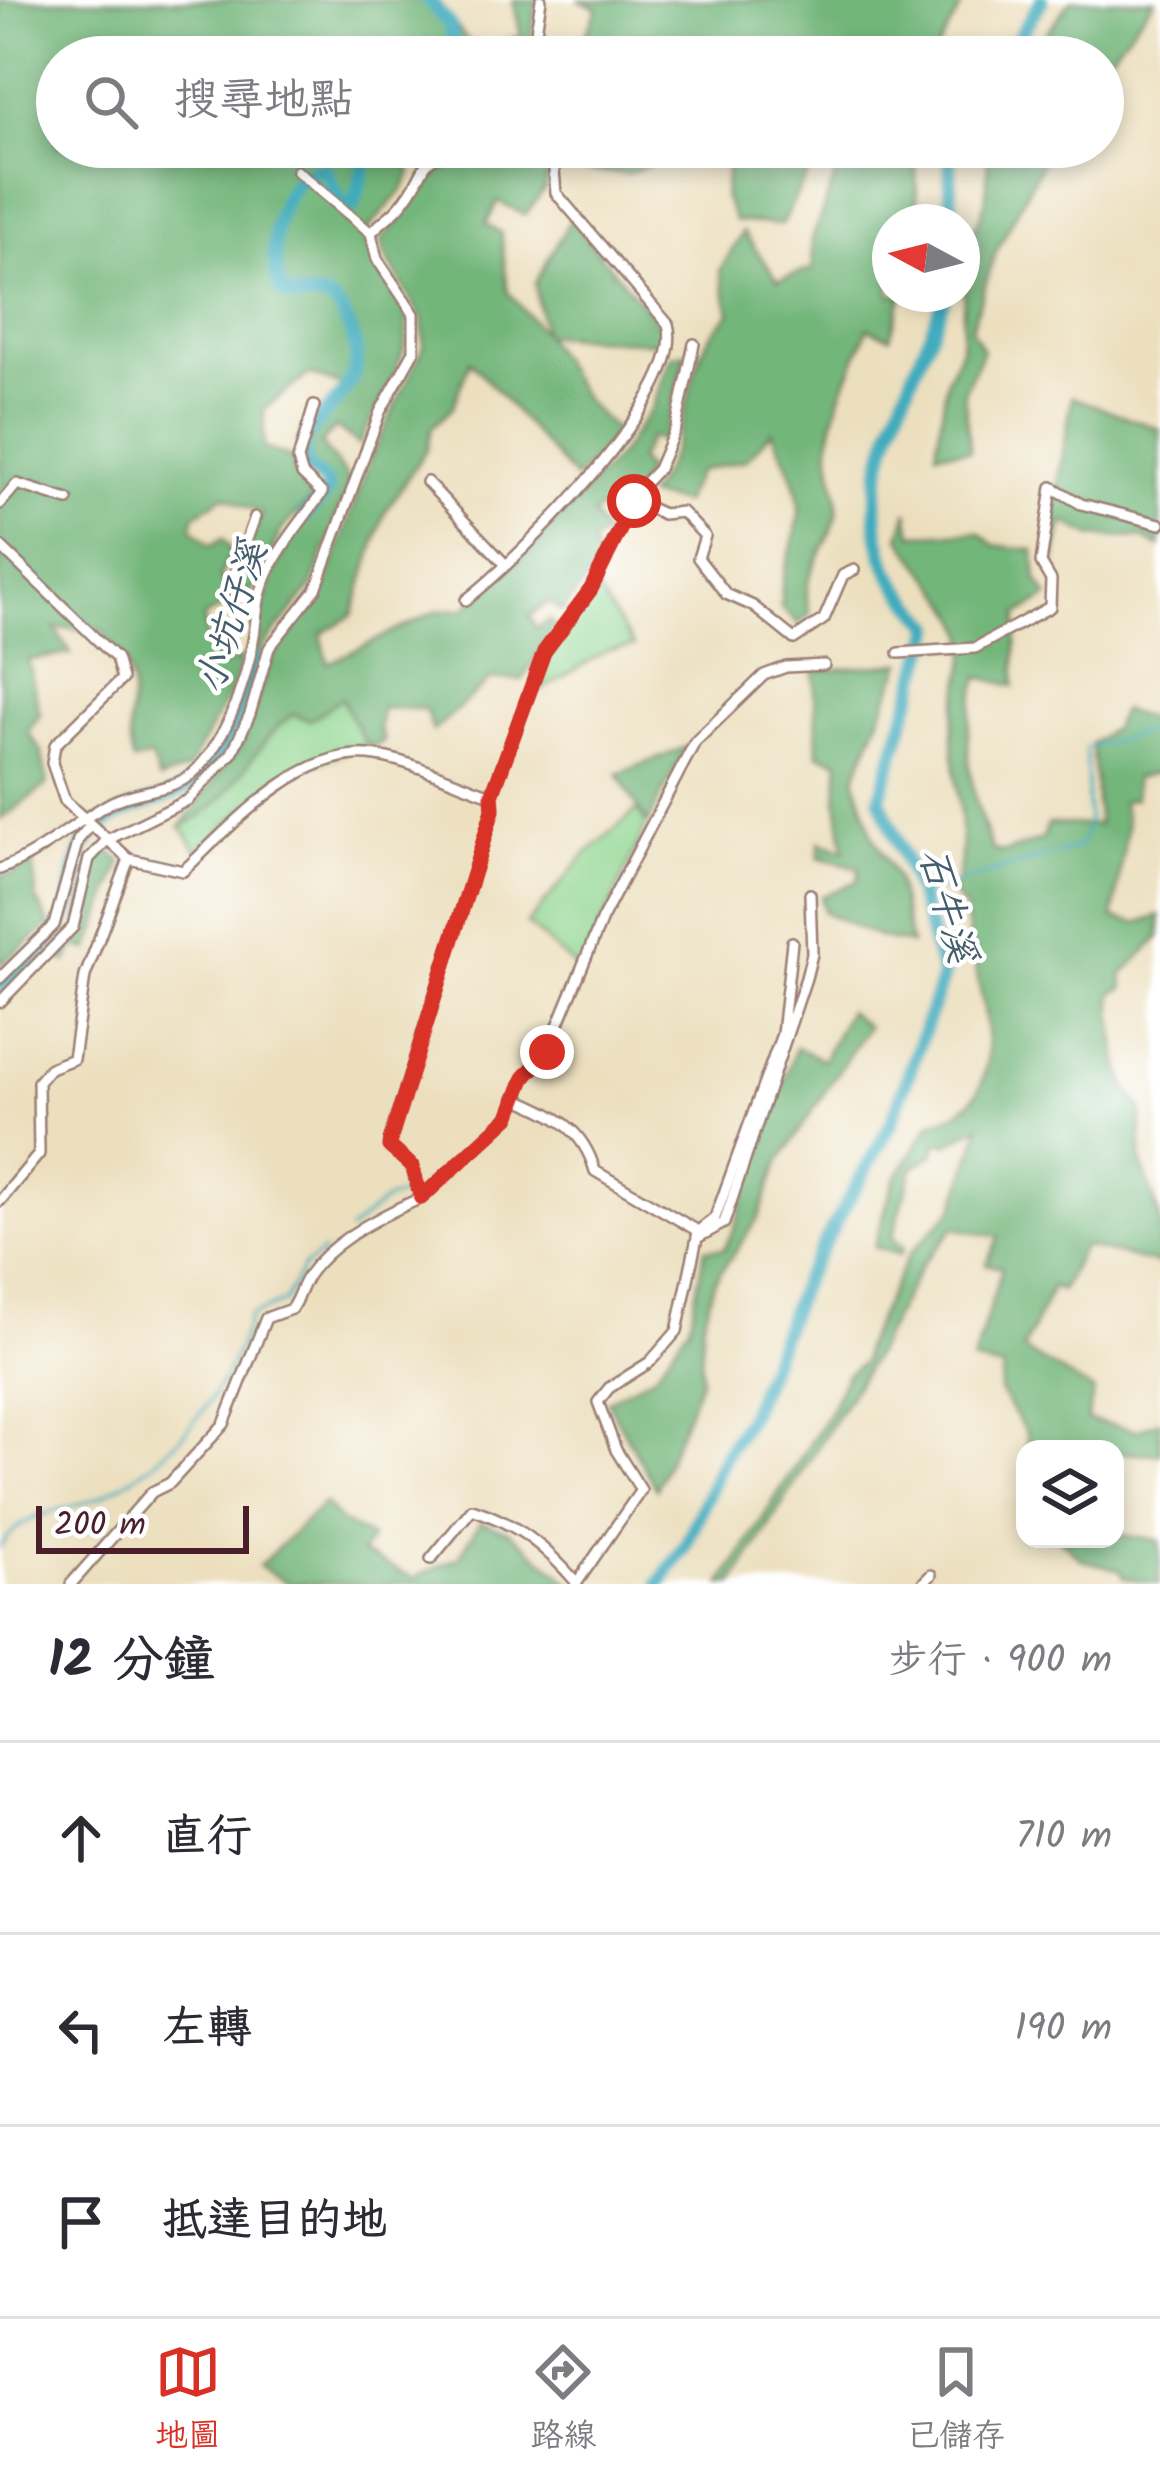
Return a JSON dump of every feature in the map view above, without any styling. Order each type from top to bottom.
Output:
[{"type":"street","points":[[535,36],[541,0]]},
{"type":"street","points":[[371,233],[400,206],[422,168]]},
{"type":"street","points":[[466,600],[506,565],[634,426],[671,347],[668,324],[556,193],[554,168]]},
{"type":"street","points":[[0,1002],[74,927],[81,877],[89,859],[107,840],[188,800],[232,753],[250,715],[269,648],[316,589],[372,433],[414,351],[413,314],[377,259],[371,233],[301,175]]},
{"type":"street","points":[[421,1198],[412,1166],[389,1146],[493,810],[492,795],[544,652],[591,589],[634,501],[658,469],[676,427],[694,344]]},
{"type":"street","points":[[0,869],[87,823],[117,799],[190,777],[212,746],[240,687],[256,611],[272,564],[297,520],[322,493],[302,474],[298,459],[314,406]]},
{"type":"street","points":[[427,482],[506,565]]},
{"type":"street","points":[[0,504],[16,484],[68,500]]},
{"type":"street","points":[[899,653],[975,648],[1050,607],[1052,580],[1040,563],[1052,487],[1081,504],[1160,524]]},
{"type":"street","points":[[634,501],[663,514],[682,512],[693,520],[705,536],[698,558],[726,594],[753,606],[794,639],[824,619],[843,575],[854,570]]},
{"type":"street","points":[[255,517],[230,587],[256,611]]},
{"type":"street","points":[[0,546],[116,658],[122,679],[55,745],[52,763],[65,801],[129,859],[183,871],[279,784],[336,760],[368,755],[492,795]]},
{"type":"street","points":[[71,1584],[82,1566],[224,1424],[266,1318],[291,1309],[311,1270],[387,1212],[421,1198],[509,1117],[515,1098],[547,1052],[602,920],[695,742],[764,675],[786,667],[824,665]]},
{"type":"street","points":[[240,687],[259,672]]},
{"type":"street","points":[[0,978],[54,925],[87,823]]},
{"type":"street","points":[[0,1201],[39,1154],[38,1082],[50,1067],[73,1059],[85,976],[129,859]]},
{"type":"street","points":[[515,1098],[578,1132],[602,1177],[698,1234],[714,1234],[724,1223],[784,1052],[812,954],[810,894]]},
{"type":"street","points":[[431,1559],[472,1509],[508,1520],[548,1549],[577,1583],[641,1490],[616,1450],[598,1402],[672,1339],[698,1234],[715,1218],[782,1034],[792,942]]},
{"type":"street","points":[[922,1584],[931,1575]]},
{"type":"green space","points":[[0,0],[436,0],[464,36],[36,36],[36,168],[412,171],[403,190],[362,236],[405,311],[408,325],[400,359],[359,445],[336,427],[321,444],[350,481],[312,586],[264,646],[257,669],[251,668],[273,575],[295,532],[328,497],[328,490],[306,468],[308,447],[349,388],[309,374],[264,409],[264,448],[293,458],[293,471],[316,494],[282,529],[251,595],[234,580],[262,514],[224,496],[195,515],[192,527],[210,546],[223,539],[232,552],[220,576],[226,591],[240,599],[204,617],[206,635],[223,666],[241,657],[234,686],[188,769],[159,780],[151,757],[133,762],[127,668],[100,629],[55,628],[71,654],[28,660],[40,715],[28,732],[41,750],[48,784],[0,820]]},
{"type":"green space","points":[[513,0],[538,0],[531,36],[521,36]]},
{"type":"green space","points":[[578,0],[965,0],[945,36],[585,36],[598,8]]},
{"type":"green space","points":[[1071,0],[1155,0],[1124,38],[1044,36]]},
{"type":"green space","points":[[448,168],[547,168],[546,187],[525,215],[498,201],[486,224],[501,233],[508,292],[543,333],[535,283],[570,220],[663,328],[662,343],[544,335],[587,403],[619,434],[575,479],[470,361],[452,408],[431,428],[427,448],[384,514],[353,615],[321,634],[328,663],[437,611],[464,609],[525,555],[618,456],[652,408],[671,356],[687,353],[663,441],[650,437],[638,460],[646,470],[625,510],[612,501],[592,515],[605,535],[592,543],[599,564],[562,612],[549,602],[529,616],[536,628],[550,620],[555,626],[522,680],[491,679],[433,731],[425,709],[382,708],[379,728],[384,741],[373,747],[366,744],[341,698],[310,720],[293,714],[265,741],[215,805],[181,826],[243,741],[272,652],[324,590],[371,457],[424,346],[422,319],[384,253],[382,239]]},
{"type":"green space","points":[[581,168],[642,168],[627,174]]},
{"type":"green space","points":[[727,168],[811,168],[781,225],[735,221],[724,196]]},
{"type":"green space","points":[[837,168],[916,168],[917,204],[872,204],[872,312],[898,312],[890,337],[868,328],[838,404],[830,452],[837,511],[810,576],[810,613],[799,624],[781,608],[799,503],[772,431],[746,460],[698,471],[683,503],[647,496],[670,459],[706,343],[730,313],[720,270],[743,232],[778,280],[813,269],[812,239]]},
{"type":"green space","points":[[987,168],[1039,168],[995,254],[980,301],[980,217]]},
{"type":"green space","points":[[963,312],[976,312],[971,329],[983,350],[964,392],[970,450],[936,452],[947,378],[961,349]]},
{"type":"green space","points":[[1072,397],[1160,429],[1160,547],[1142,538],[1091,536],[1064,522],[1053,570],[1047,557]]},
{"type":"green space","points":[[908,511],[912,534],[979,532],[994,545],[1034,550],[1037,580],[1048,597],[1018,615],[1014,686],[979,677],[973,700],[969,764],[992,850],[1004,853],[1043,839],[1048,824],[1098,825],[1092,743],[1112,729],[1122,710],[1144,717],[1160,730],[1160,772],[1135,778],[1135,798],[1122,801],[1127,826],[1113,918],[1137,923],[1160,916],[1160,937],[1122,975],[1124,988],[1112,993],[1121,1070],[1142,1109],[1141,1160],[1160,1219],[1160,1264],[1083,1246],[1062,1291],[1052,1287],[1023,1350],[1094,1391],[1087,1420],[1137,1430],[1160,1421],[1160,1454],[1124,1453],[1124,1440],[1027,1440],[1000,1391],[1003,1369],[973,1362],[1002,1268],[986,1264],[999,1237],[954,1228],[922,1264],[872,1359],[733,1584],[722,1584],[831,1409],[846,1375],[863,1362],[864,1347],[909,1254],[955,1207],[981,1125],[948,1144],[937,1143],[934,1154],[912,1169],[892,1239],[903,1247],[900,1255],[874,1247],[894,1181],[931,1122],[961,1109],[979,1089],[987,1063],[987,1032],[965,909],[953,894],[962,849],[953,733],[966,637],[950,604],[900,537]]},
{"type":"green space","points":[[596,589],[634,646],[606,651],[532,696],[552,649]]},
{"type":"green space","points":[[902,663],[855,778],[872,834],[896,878],[911,944],[878,937],[824,912],[821,897],[857,881],[860,868],[819,857],[820,842],[844,850],[837,801],[839,761],[818,754],[814,671]]},
{"type":"green space","points":[[341,698],[366,744],[276,779],[197,851],[181,826],[215,805],[265,741],[293,714],[310,720]]},
{"type":"green space","points":[[686,747],[647,824],[618,774]]},
{"type":"green space","points":[[637,810],[647,824],[580,971],[527,924],[586,854]]},
{"type":"green space","points":[[105,848],[122,861],[89,950],[74,946],[67,962],[54,957],[78,930],[86,876]]},
{"type":"green space","points":[[33,859],[36,898],[50,925],[0,965],[0,875],[13,874]]},
{"type":"green space","points":[[848,1011],[867,1027],[778,1164],[759,1217],[714,1282],[702,1325],[701,1379],[656,1489],[607,1401],[655,1374],[689,1325],[705,1249],[724,1249],[733,1231],[796,1047],[823,1060]]},
{"type":"green space","points":[[324,1503],[340,1521],[371,1538],[362,1553],[413,1578],[459,1557],[480,1522],[509,1531],[572,1584],[289,1584],[259,1566]]},
{"type":"green space","points":[[1124,1535],[1160,1541],[1159,1584],[1124,1578],[1120,1570],[1082,1560],[1069,1548],[1124,1548]]},
{"type":"waterway","name":"小坑仔溪","points":[[428,0],[450,25],[452,36]]},
{"type":"waterway","name":"石牛溪","points":[[1020,36],[1042,0]]},
{"type":"waterway","name":"小坑仔溪","points":[[305,516],[328,492],[327,483],[306,467],[303,443],[351,379],[356,348],[344,316],[332,301],[282,292],[275,258],[278,218],[295,185],[325,169],[340,203],[354,206],[364,168]]},
{"type":"waterway","name":"石牛溪","points":[[950,168],[951,204]]},
{"type":"waterway","name":"石牛溪","points":[[659,1584],[685,1547],[724,1457],[749,1416],[804,1279],[891,1124],[943,976],[919,895],[880,798],[933,627],[888,568],[878,534],[877,499],[892,428],[938,312]]},
{"type":"waterway","name":"小坑仔溪","points":[[0,986],[36,957],[58,931],[68,910],[79,856],[91,836],[112,818],[188,786],[213,761],[239,710],[254,657]]},
{"type":"waterway","points":[[919,895],[1081,846],[1088,822],[1086,748],[1160,728]]},
{"type":"waterway","points":[[349,1231],[384,1201],[407,1193]]},
{"type":"waterway","points":[[0,1547],[34,1518],[104,1495],[176,1442],[227,1372],[250,1316],[284,1302],[303,1267],[323,1252]]},
{"type":"route","points":[[547,1052],[524,1078],[509,1117],[421,1198],[412,1166],[389,1146],[493,810],[492,795],[544,652],[591,589],[634,501]]}]
